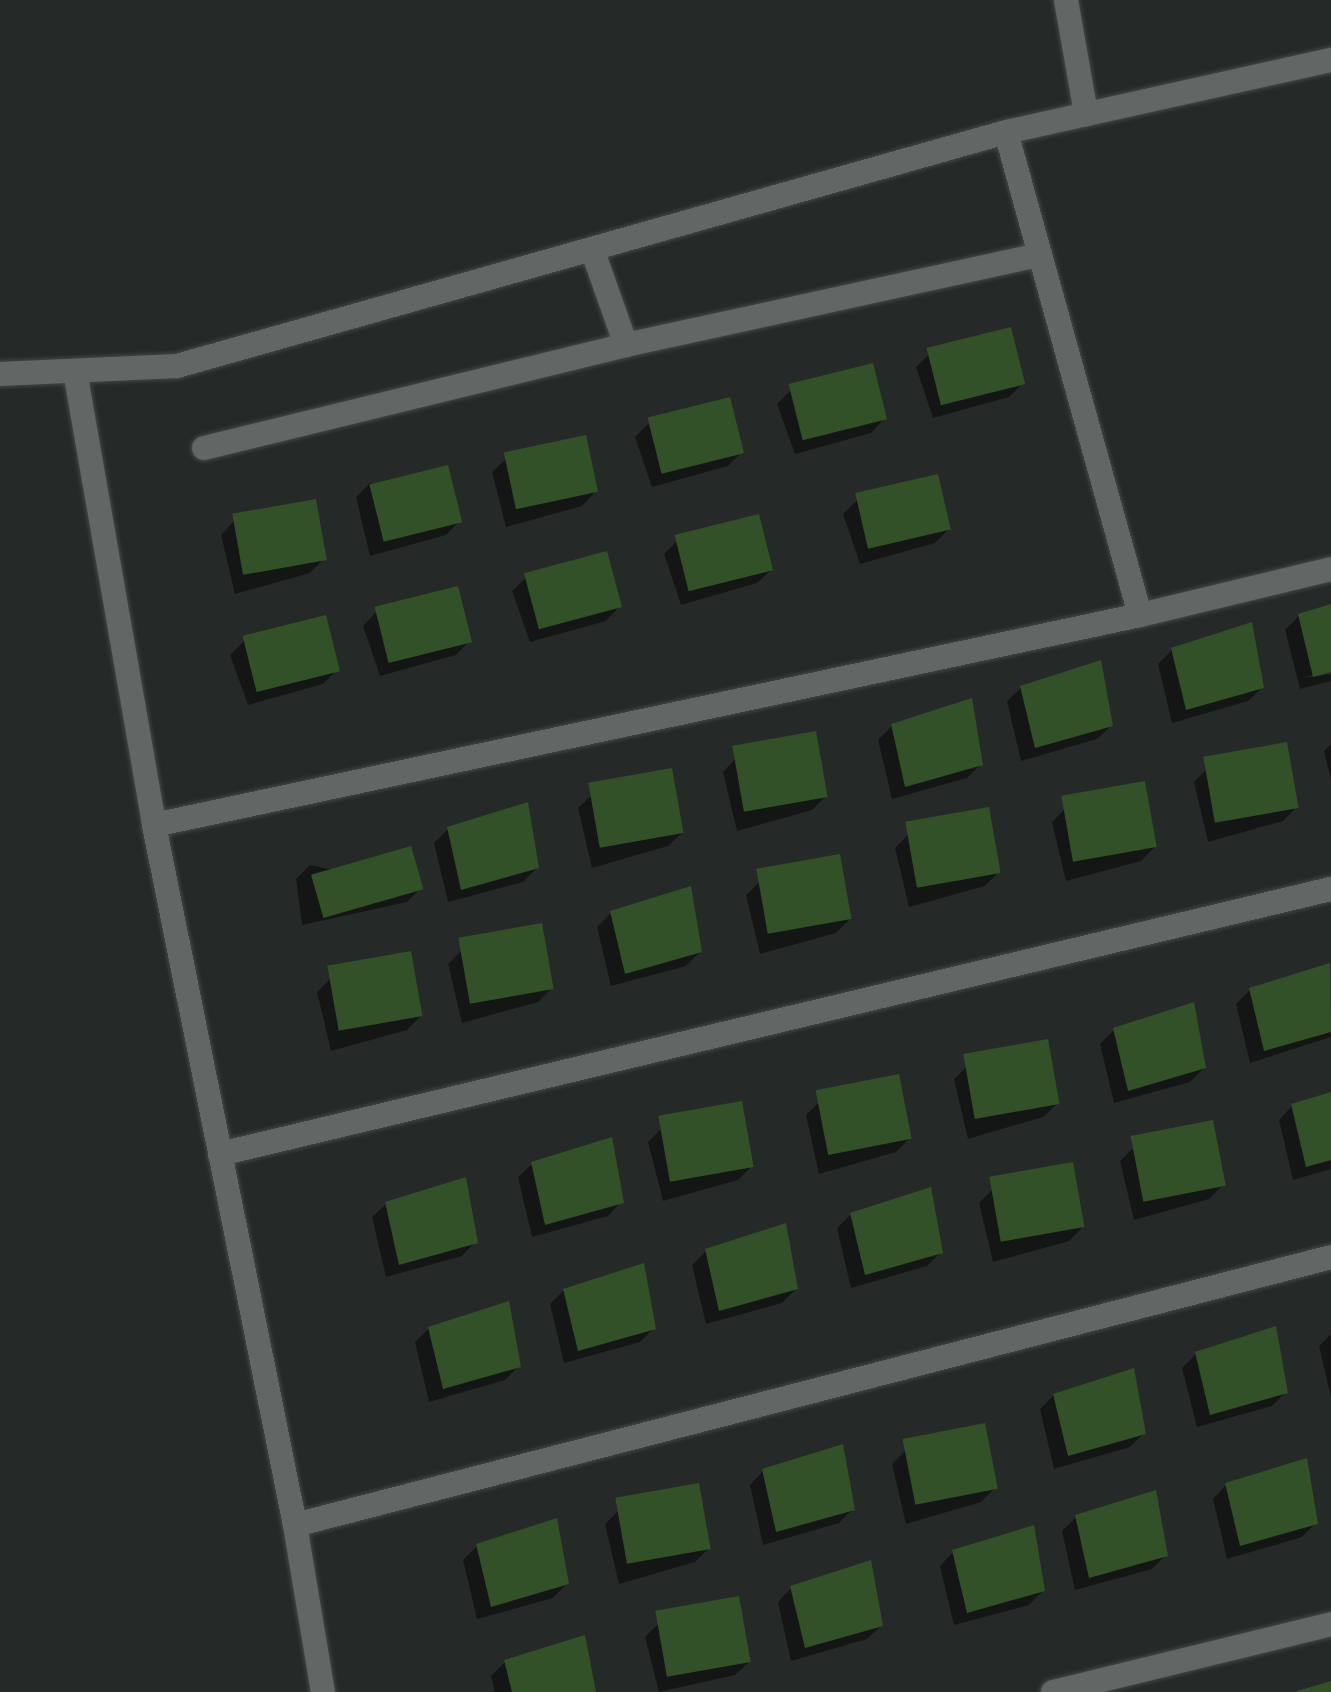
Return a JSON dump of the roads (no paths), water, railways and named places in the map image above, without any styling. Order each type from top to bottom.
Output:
[{"type":"street","points":[[1066,0],[1086,114]]},
{"type":"street","points":[[0,374],[177,366],[1006,132],[1331,60]]},
{"type":"street","points":[[1006,132],[1140,615]]},
{"type":"street","points":[[592,249],[626,345]]},
{"type":"street","points":[[204,448],[626,345],[1040,255]]},
{"type":"street","points":[[75,371],[154,825],[295,1525],[323,1692]]},
{"type":"street","points":[[154,825],[1140,615],[1331,569]]},
{"type":"street","points":[[220,1154],[889,999],[1331,889]]},
{"type":"street","points":[[295,1525],[1331,1257]]},
{"type":"street","points":[[1053,1692],[1331,1624]]}]
